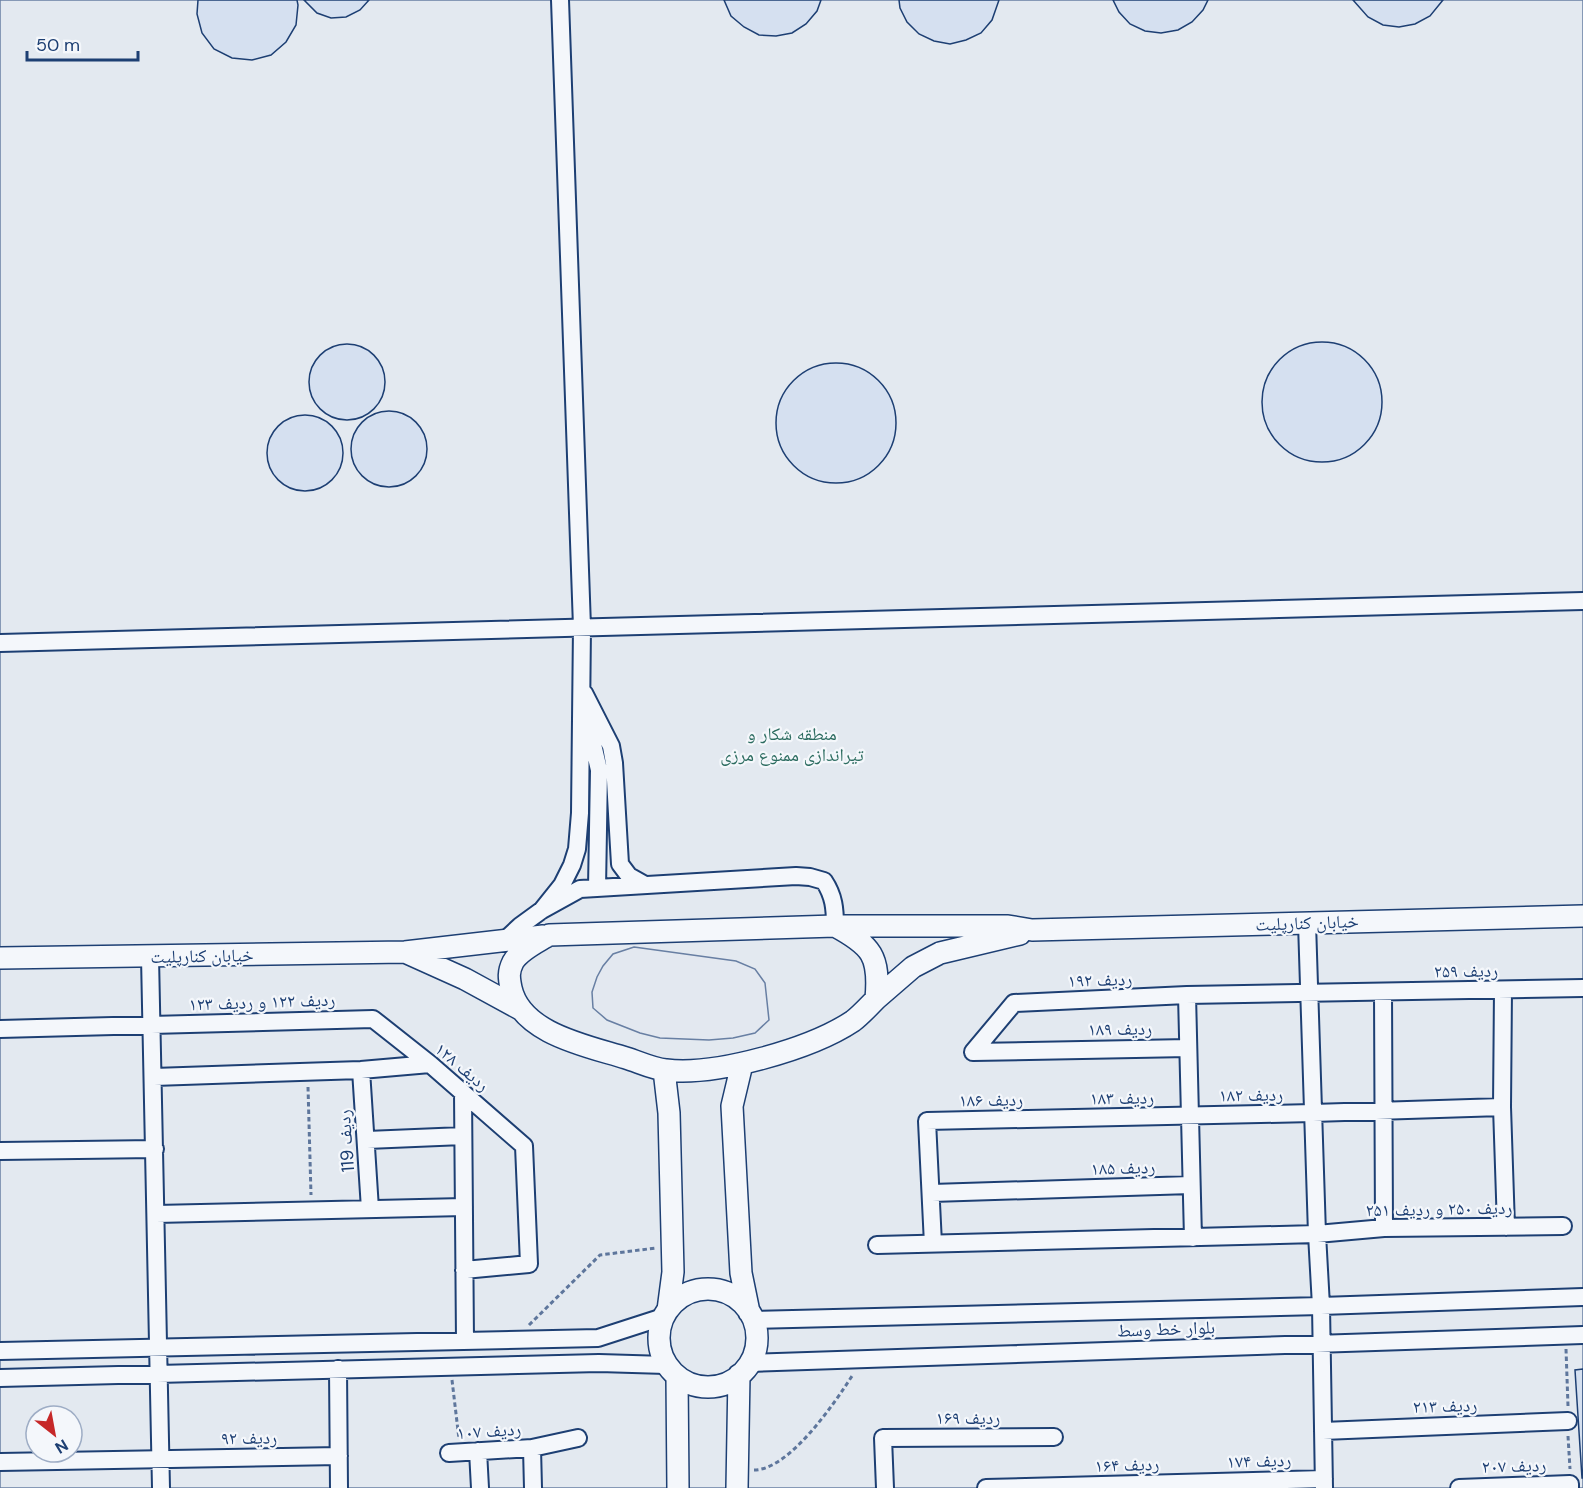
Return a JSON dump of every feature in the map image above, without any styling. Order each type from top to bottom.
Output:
[{"type":"main road","name":"خیابان کنارپلیت","points":[[0,958],[405,952],[549,935],[835,926],[1008,926],[1032,930],[1583,916]]},
{"type":"main road","points":[[835,926],[859,939],[867,948],[878,975],[876,999]]},
{"type":"main road","name":"خیابان کنارپلیت","points":[[405,952],[465,979],[519,1009],[547,1030],[586,1047],[664,1070],[700,1070],[742,1064],[819,1038],[853,1020],[913,967],[940,953],[1032,930]]},
{"type":"main road","points":[[519,1009],[508,975],[514,960],[549,935]]},
{"type":"main road","points":[[664,1070],[669,1113],[673,1272],[659,1333],[660,1350],[672,1371],[692,1385],[709,1387],[725,1384],[745,1369],[756,1349],[757,1334],[741,1273],[732,1106],[742,1064]]},
{"type":"main road","points":[[665,1314],[677,1300],[689,1293],[709,1289],[729,1294],[740,1301],[751,1316]]},
{"type":"main road","points":[[737,1479],[745,1369]]},
{"type":"main road","points":[[672,1371],[678,1488]]},
{"type":"street","points":[[542,910],[561,885],[572,865],[577,849],[580,813],[582,627],[560,0]]},
{"type":"street","points":[[0,643],[1583,601]]},
{"type":"street","points":[[581,686],[613,755],[620,864],[629,876],[645,885]]},
{"type":"street","points":[[581,686],[599,770],[597,888]]},
{"type":"street","points":[[503,942],[542,910],[580,889],[796,876],[824,881],[832,893],[835,926]]},
{"type":"street","points":[[1307,923],[1321,1306],[1324,1483]]},
{"type":"street","points":[[150,957],[161,1488]]},
{"type":"street","name":"ردیف ۲۵۹","points":[[1309,993],[1583,988]]},
{"type":"street","points":[[1503,990],[1502,1107],[1506,1227]]},
{"type":"street","points":[[1383,992],[1384,1228]]},
{"type":"street","name":"ردیف ۱۹۲","points":[[973,1052],[1014,1003],[1187,995],[1309,993]]},
{"type":"street","points":[[1187,995],[1193,1238]]},
{"type":"street","name":"ردیف ۱۲۲ و ردیف ۱۲۳","points":[[0,1029],[373,1019]]},
{"type":"street","name":"ردیف ۱۲۸","points":[[373,1019],[430,1064],[524,1146],[529,1264],[464,1270]]},
{"type":"street","name":"ردیف ۱۸۹","points":[[973,1052],[1188,1048]]},
{"type":"street","points":[[154,1077],[361,1070],[430,1064]]},
{"type":"street","name":"ردیف 119","points":[[361,1070],[370,1209]]},
{"type":"street","points":[[463,1093],[465,1341]]},
{"type":"street","name":"ردیف ۱۸۲","points":[[1189,1116],[1502,1107]]},
{"type":"street","name":"ردیف ۱۸۳","points":[[1055,1119],[1189,1116]]},
{"type":"street","name":"ردیف ۱۸۶","points":[[932,1193],[927,1121],[1055,1119]]},
{"type":"street","points":[[367,1140],[463,1136]]},
{"type":"street","points":[[0,1151],[155,1149]]},
{"type":"street","name":"ردیف ۱۸۵","points":[[932,1193],[1191,1185]]},
{"type":"street","points":[[932,1193],[933,1244]]},
{"type":"street","points":[[156,1214],[464,1207]]},
{"type":"street","name":"ردیف ۲۵۰ و ردیف ۲۵۱","points":[[876,1245],[1317,1234],[1384,1228],[1563,1226]]},
{"type":"street","name":"بلوار خط وسط","points":[[751,1316],[1321,1306],[1583,1297]]},
{"type":"street","points":[[0,1351],[598,1338],[665,1314]]},
{"type":"street","name":"بلوار خط وسط","points":[[745,1369],[862,1359],[1583,1335]]},
{"type":"street","points":[[0,1378],[599,1363],[672,1371]]},
{"type":"street","points":[[338,1369],[339,1488]]},
{"type":"street","name":"ردیف ۲۱۳","points":[[1323,1431],[1568,1421]]},
{"type":"street","name":"ردیف ۱۶۹","points":[[885,1488],[883,1438],[1054,1437]]},
{"type":"street","name":"ردیف ۱۰۷","points":[[454,1452],[532,1448],[578,1438]]},
{"type":"street","points":[[532,1448],[533,1488]]},
{"type":"street","points":[[478,1451],[480,1488]]},
{"type":"street","name":"ردیف ۹۲","points":[[0,1462],[339,1456]]},
{"type":"street","name":"ردیف ۱۷۴","points":[[1194,1485],[1324,1483]]},
{"type":"street","name":"ردیف ۱۶۴","points":[[986,1488],[1194,1485]]},
{"type":"street","name":"ردیف ۲۰۷","points":[[1460,1488],[1570,1486]]},
{"type":"path","points":[[307,1071],[312,1210]]},
{"type":"path","points":[[514,1340],[600,1256],[672,1246]]},
{"type":"path","points":[[737,1479],[776,1465],[800,1444],[841,1393],[862,1359]]},
{"type":"path","points":[[451,1366],[454,1452]]},
{"type":"green space","name":"منطقه شکار و تیراندازی ممنوع مرزی","points":[[0,0],[1583,0],[1583,1488],[0,1488]]},
{"type":"shaded area","points":[[634,947],[736,961],[755,969],[765,983],[769,1020],[755,1033],[709,1040],[660,1038],[607,1020],[593,1008],[592,992],[597,977],[613,954]]},
{"type":"building","points":[[198,0],[297,0],[296,25],[286,42],[271,55],[252,60],[232,58],[214,49],[202,33],[197,14]]},
{"type":"building","points":[[304,0],[369,0],[360,10],[346,17],[331,18],[317,13]]},
{"type":"building","points":[[724,0],[821,0],[817,11],[806,24],[792,33],[776,36],[759,35],[744,27],[731,16]]},
{"type":"building","points":[[899,0],[999,0],[992,20],[981,33],[950,44],[934,41],[919,34],[907,22]]},
{"type":"building","points":[[1113,0],[1208,0],[1203,10],[1192,22],[1178,30],[1161,33],[1145,31],[1130,24],[1119,12]]},
{"type":"building","points":[[1353,0],[1443,0],[1430,16],[1415,24],[1399,27],[1383,25],[1368,17]]},
{"type":"building","points":[[1322,342],[1345,347],[1364,360],[1377,379],[1382,402],[1377,425],[1364,444],[1345,457],[1322,462],[1299,457],[1280,444],[1267,425],[1262,402],[1267,379],[1280,360],[1299,347]]},
{"type":"building","points":[[347,344],[362,347],[374,355],[382,367],[385,382],[382,397],[374,409],[362,417],[347,420],[332,417],[320,409],[312,397],[309,382],[312,367],[320,355],[332,347]]},
{"type":"building","points":[[836,363],[859,368],[878,381],[891,400],[896,423],[891,446],[878,465],[859,478],[836,483],[813,478],[794,465],[781,446],[776,423],[781,400],[794,381],[813,368]]},
{"type":"building","points":[[389,411],[404,414],[416,422],[424,434],[427,449],[424,464],[416,476],[404,484],[389,487],[374,484],[362,476],[354,464],[351,449],[354,434],[362,422],[374,414]]},
{"type":"building","points":[[298,415],[312,415],[326,421],[337,432],[343,446],[340,468],[332,480],[312,491],[298,491],[284,485],[273,474],[267,460],[267,446],[273,432],[284,421]]},
{"type":"building","points":[[1583,1369],[1583,1478],[1582,1478],[1575,1370]]}]
